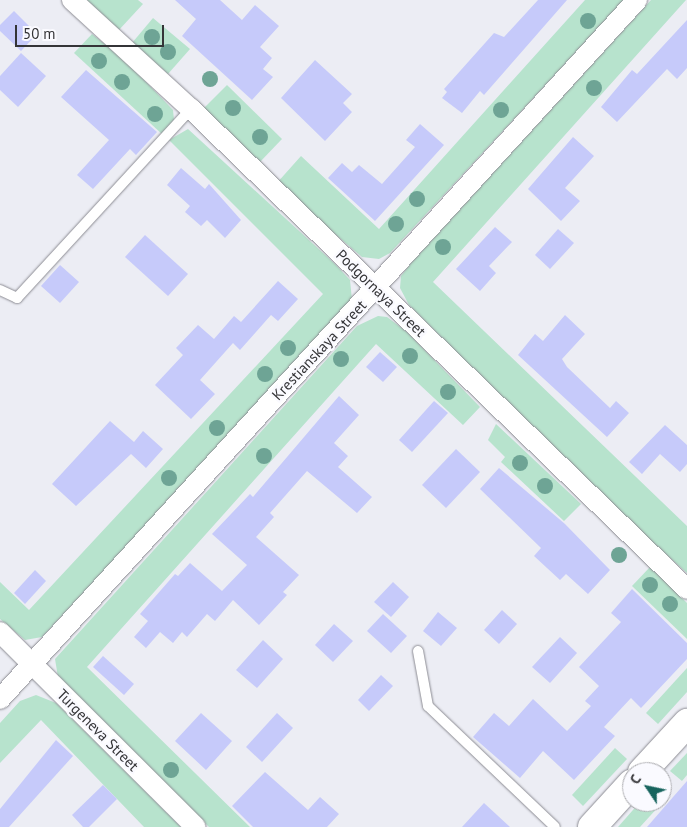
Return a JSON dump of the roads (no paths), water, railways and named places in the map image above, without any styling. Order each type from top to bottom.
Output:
[{"type":"street","name":"Podgornaya Street","points":[[72,0],[191,109],[687,589]]},
{"type":"street","name":"Krestianskaya Street","points":[[0,699],[377,288],[637,0]]},
{"type":"street","name":"Turgeneva Street","points":[[0,632],[196,827]]},
{"type":"street","points":[[651,762],[687,723]]},
{"type":"street","points":[[592,827],[622,794]]},
{"type":"lane","points":[[0,290],[17,298],[191,109]]},
{"type":"lane","points":[[418,651],[428,706],[555,827]]}]
